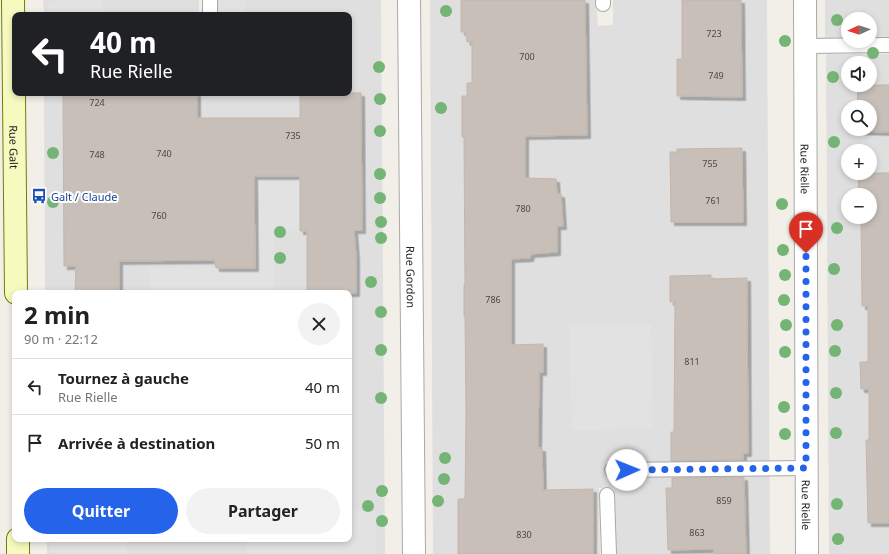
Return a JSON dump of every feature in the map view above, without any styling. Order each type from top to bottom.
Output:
[{"type":"main road","name":"Rue Galt","points":[[13,0],[13,12]]},
{"type":"main road","name":"Rue Galt","points":[[12,32],[7,190],[16,290]]},
{"type":"main road","points":[[18,542],[18,554]]},
{"type":"street","name":"Rue Gordon","points":[[409,0],[414,554]]},
{"type":"street","name":"Rue Rielle","points":[[805,0],[807,554]]},
{"type":"lane","points":[[210,0],[210,12]]},
{"type":"lane","points":[[805,46],[889,45]]},
{"type":"lane","points":[[612,470],[806,468]]},
{"type":"lane","points":[[607,495],[609,554]]},
{"type":"shaded area","points":[[43,0],[199,0],[199,12],[44,12]]},
{"type":"shaded area","points":[[103,0],[103,12],[48,12],[48,1]]},
{"type":"shaded area","points":[[217,0],[381,0],[385,554],[47,554],[47,542],[352,542],[352,290],[45,290],[44,96],[352,96],[352,12],[216,12]]},
{"type":"shaded area","points":[[219,0],[245,0],[246,12],[219,12]]},
{"type":"shaded area","points":[[430,0],[596,0],[598,26],[613,25],[613,0],[767,0],[770,554],[615,554],[614,488],[599,488],[600,554],[433,554]]},
{"type":"shaded area","points":[[825,0],[889,0],[889,39],[877,39],[877,12],[841,12],[841,39],[825,39]]},
{"type":"shaded area","points":[[826,54],[889,54],[889,554],[829,554]]},
{"type":"shaded area","points":[[255,176],[300,176],[300,231],[274,231],[274,290],[149,290],[149,268],[255,267]]},
{"type":"shaded area","points":[[569,324],[651,324],[653,429],[572,430]]},
{"type":"shaded area","points":[[352,511],[376,511],[376,554],[246,554],[246,542],[352,542]]},
{"type":"shaded area","points":[[51,542],[127,542],[127,554],[51,554]]},
{"type":"building","points":[[461,0],[585,0],[587,135],[525,136],[525,178],[556,179],[557,194],[561,194],[563,226],[557,226],[557,252],[531,254],[530,258],[511,259],[511,345],[543,344],[543,372],[539,372],[538,448],[542,448],[543,490],[593,489],[593,554],[458,554],[458,499],[465,499],[466,412],[464,317],[464,137],[462,137],[462,96],[467,96],[467,83],[472,83],[472,42],[467,42],[466,32],[461,32]]},
{"type":"building","points":[[682,0],[741,0],[742,97],[677,96],[677,59],[682,59]]},
{"type":"building","points":[[877,85],[889,85],[889,132],[877,132],[877,100],[857,100],[858,92],[877,92]]},
{"type":"building","points":[[352,93],[361,93],[362,230],[354,230],[356,293],[352,293],[352,290],[307,290],[307,231],[300,231],[300,176],[254,176],[255,268],[216,268],[215,260],[119,261],[119,290],[75,290],[76,266],[64,266],[63,96],[197,96],[197,118],[300,118],[300,96],[352,96]]},
{"type":"building","points":[[742,148],[743,222],[671,222],[670,152],[677,152],[677,149]]},
{"type":"building","points":[[877,173],[889,173],[889,523],[868,523],[866,440],[869,440],[869,389],[861,389],[860,362],[868,362],[868,306],[862,306],[861,224],[877,224],[877,188],[858,188],[859,180],[877,180]]},
{"type":"building","points":[[711,275],[711,279],[747,278],[748,453],[743,453],[743,460],[671,461],[671,432],[674,432],[675,302],[670,302],[670,276]]},
{"type":"building","points":[[744,477],[746,554],[714,554],[714,549],[668,550],[666,488],[672,488],[672,478]]},
{"type":"place","name":"Galt / Claude","points":[[39,196]]},
{"type":"route","points":[[627,470],[806,468],[806,253]]}]
